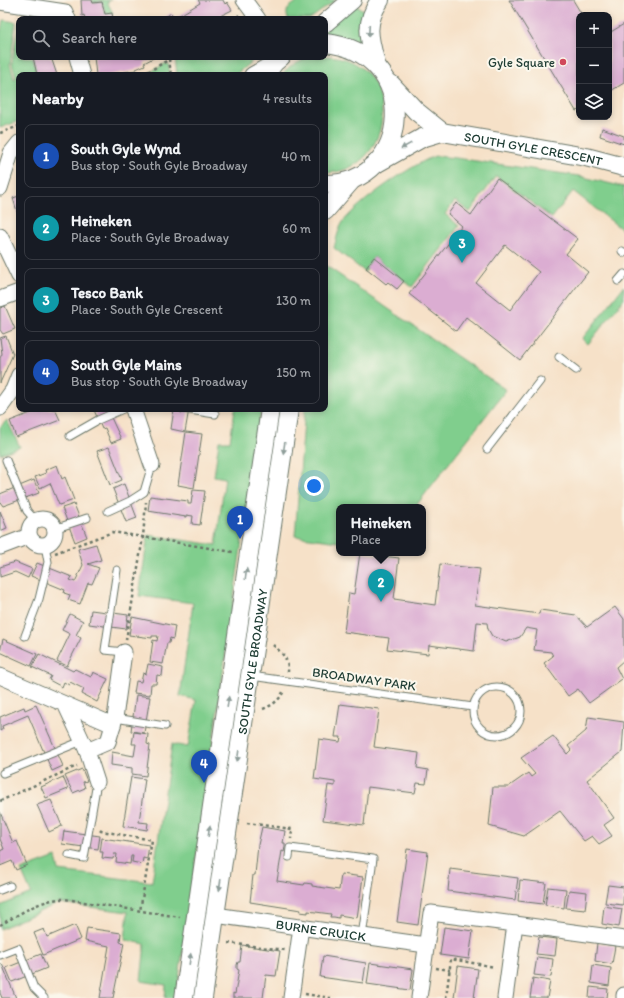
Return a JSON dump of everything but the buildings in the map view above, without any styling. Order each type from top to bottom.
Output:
[{"type":"street","points":[[244,0],[256,16]]},
{"type":"street","points":[[328,20],[352,0]]},
{"type":"street","points":[[376,64],[369,37],[370,15],[380,0]]},
{"type":"street","points":[[0,2],[30,3],[65,12],[67,16]]},
{"type":"street","points":[[328,42],[341,44],[360,52],[376,64],[387,79],[396,115],[393,134],[385,151],[372,166],[352,179],[328,207]]},
{"type":"street","points":[[78,60],[81,72]]},
{"type":"street","points":[[258,72],[273,65]]},
{"type":"street","name":"SOUTH GYLE CRESCENT","points":[[387,79],[416,111],[442,132]]},
{"type":"street","name":"SOUTH GYLE CRESCENT","points":[[372,166],[422,138],[442,132],[586,157],[624,167]]},
{"type":"street","points":[[0,188],[11,152],[16,146]]},
{"type":"street","points":[[328,184],[334,184],[352,179]]},
{"type":"street","points":[[8,242],[16,267]]},
{"type":"street","points":[[0,299],[16,293]]},
{"type":"street","points":[[0,408],[13,390],[16,382]]},
{"type":"street","points":[[133,412],[152,466]]},
{"type":"street","name":"SOUTH GYLE BROADWAY","points":[[184,998],[270,412]]},
{"type":"street","name":"SOUTH GYLE BROADWAY","points":[[203,998],[289,412]]},
{"type":"street","points":[[43,520],[50,523],[54,529],[54,536],[46,550],[32,542],[29,536],[31,524],[36,521],[43,520]]},
{"type":"street","points":[[0,547],[29,536]]},
{"type":"street","points":[[87,751],[108,742],[114,722],[124,652]]},
{"type":"street","points":[[0,676],[66,706],[114,722]]},
{"type":"street","points":[[66,706],[87,751],[97,782]]},
{"type":"street","points":[[197,912],[215,915]]},
{"type":"street","points":[[419,998],[431,913],[624,939]]},
{"type":"street","name":"BURNE CRUICK","points":[[215,915],[426,945]]},
{"type":"street","points":[[505,998],[515,924]]},
{"type":"street","points":[[292,995],[301,927]]},
{"type":"lane","points":[[618,281],[624,274]]},
{"type":"lane","points":[[559,357],[576,370]]},
{"type":"lane","points":[[487,449],[540,381]]},
{"type":"lane","points":[[70,436],[98,420],[123,412]]},
{"type":"lane","points":[[202,412],[215,414]]},
{"type":"lane","points":[[6,460],[27,511],[36,521]]},
{"type":"lane","points":[[108,511],[130,501],[144,492],[152,466]]},
{"type":"lane","points":[[54,529],[87,518]]},
{"type":"lane","points":[[25,636],[39,600],[48,562],[46,550]]},
{"type":"lane","points":[[117,570],[105,650],[124,652]]},
{"type":"lane","name":"BROADWAY PARK","points":[[250,676],[473,707]]},
{"type":"lane","points":[[497,686],[505,688],[518,698],[522,715],[513,729],[506,734],[491,734],[484,732],[475,721],[473,707],[481,692],[497,686]]},
{"type":"lane","points":[[114,722],[165,726]]},
{"type":"lane","points":[[4,773],[87,751]]},
{"type":"lane","points":[[70,855],[84,858],[97,782]]},
{"type":"lane","points":[[289,857],[290,848],[373,859],[362,936]]},
{"type":"lane","points":[[0,890],[10,886]]},
{"type":"lane","points":[[0,955],[18,948],[34,988],[44,998]]},
{"type":"path","points":[[148,72],[167,60]]},
{"type":"path","points":[[169,60],[171,72]]},
{"type":"path","points":[[0,133],[16,127]]},
{"type":"path","points":[[124,652],[143,537],[146,501],[144,492]]},
{"type":"path","points":[[46,550],[113,532],[233,552]]},
{"type":"path","points":[[0,801],[87,751]]},
{"type":"path","points":[[92,812],[101,831],[152,840],[140,911]]},
{"type":"path","points":[[247,822],[292,829],[290,848]]},
{"type":"path","points":[[0,925],[46,901],[55,898],[180,917]]},
{"type":"path","points":[[228,943],[298,952]]},
{"type":"path","points":[[446,998],[451,959],[509,969]]},
{"type":"path","points":[[292,995],[331,998]]},
{"type":"green space","points":[[92,0],[111,0],[107,2],[113,13],[105,14],[102,2],[93,3]]},
{"type":"green space","points":[[300,0],[336,0],[314,16],[287,16],[287,12],[291,6]]},
{"type":"green space","points":[[354,5],[364,10],[360,25],[360,42],[328,36],[328,25]]},
{"type":"green space","points":[[3,20],[16,22],[10,64],[14,79],[16,78],[16,122],[0,128],[0,35]]},
{"type":"green space","points":[[16,40],[16,60],[34,60],[36,72],[16,72],[16,78],[12,63]]},
{"type":"green space","points":[[328,57],[350,61],[368,74],[379,93],[382,114],[378,136],[367,154],[349,168],[328,172],[328,72],[285,72],[301,60],[328,60]]},
{"type":"green space","points":[[175,60],[253,60],[239,72],[177,72]]},
{"type":"green space","points":[[166,63],[169,65],[170,72],[151,72]]},
{"type":"green space","points":[[435,156],[579,176],[624,187],[624,231],[573,191],[552,218],[496,176],[470,212],[455,201],[445,214],[459,226],[412,287],[374,257],[366,268],[367,269],[365,272],[334,248],[338,232],[343,222],[350,214],[372,195],[399,176]]},
{"type":"green space","points":[[328,267],[506,390],[417,504],[336,504],[336,542],[295,536],[305,412],[328,412]]},
{"type":"green space","points":[[624,286],[624,299],[588,344],[582,339]]},
{"type":"green space","points":[[235,412],[261,412],[176,998],[165,998],[166,985],[141,981],[145,944],[125,940],[128,912],[59,903],[0,929],[0,906],[31,893],[21,870],[56,857],[59,871],[152,882],[172,744],[188,747],[196,700],[180,696],[193,603],[139,596],[148,535],[216,545],[225,478],[214,476],[219,441],[230,441]]},
{"type":"green space","points":[[7,420],[20,447],[0,454],[0,427]]},
{"type":"place","name":"Gyle Square","points":[[563,62]]},
{"type":"place","name":"Tesco Bank","points":[[462,263]]},
{"type":"place","name":"South Gyle Wynd","points":[[240,539]]},
{"type":"place","name":"Heineken","points":[[381,602]]},
{"type":"place","name":"South Gyle Mains","points":[[204,783]]}]
